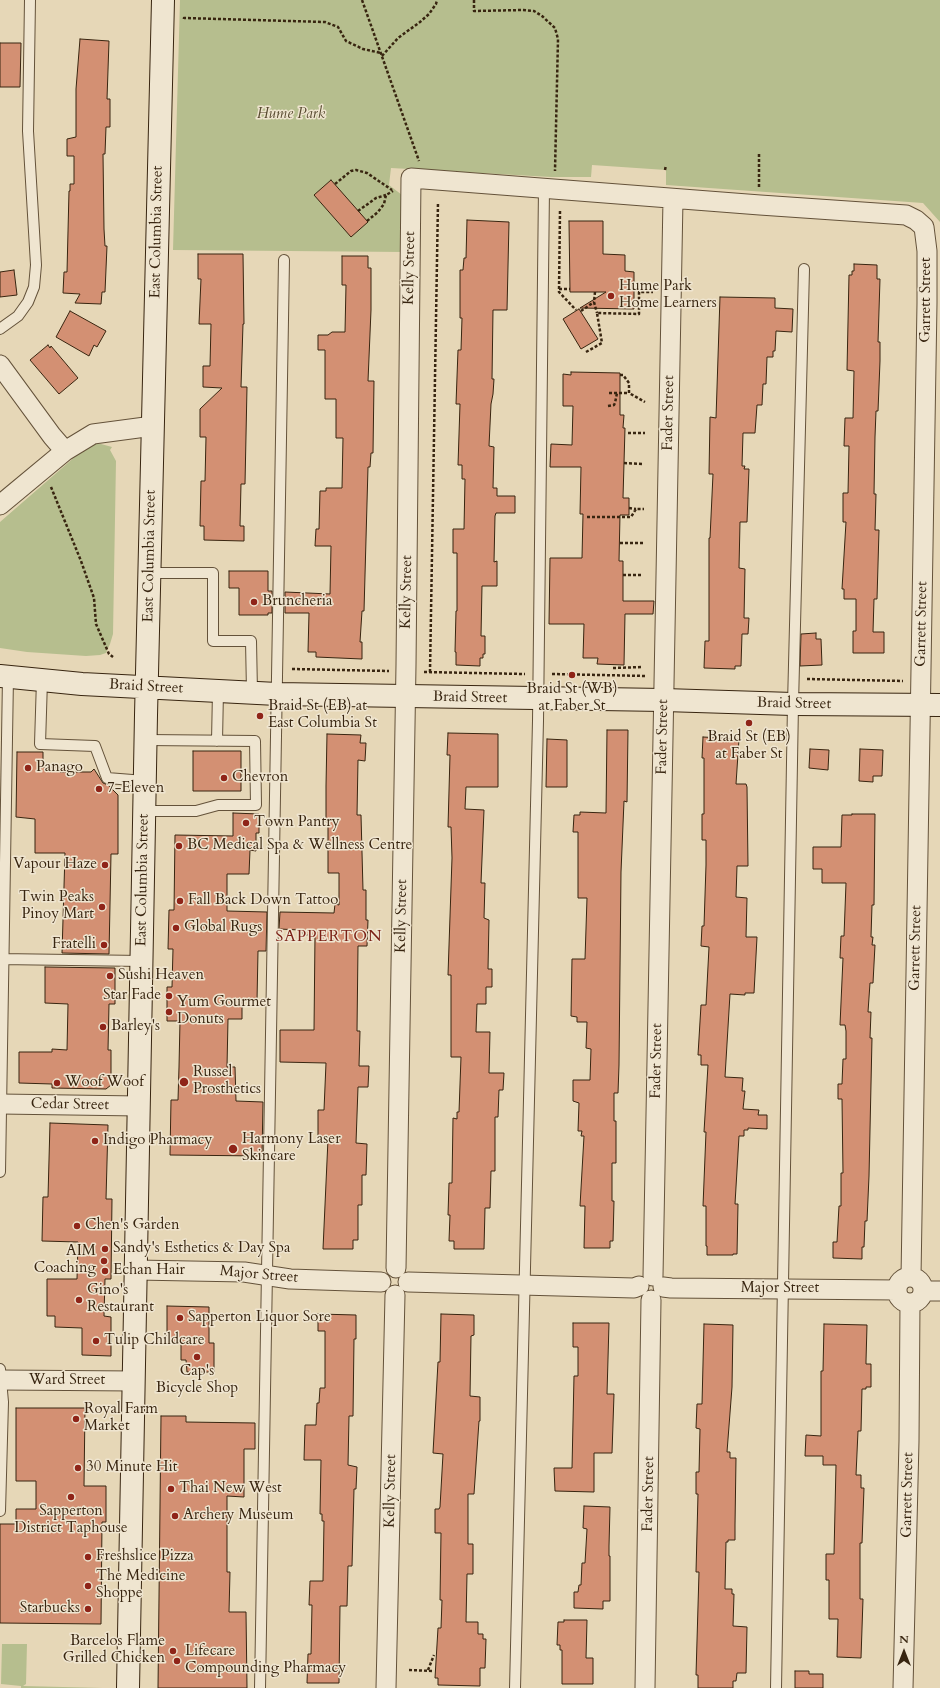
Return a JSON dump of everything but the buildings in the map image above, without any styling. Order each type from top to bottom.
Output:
[{"type":"main road","name":"East Columbia Street","points":[[128,1688],[144,811],[163,0]]},
{"type":"main road","name":"Braid Street","points":[[4,677],[147,688],[218,690],[277,694],[664,700],[793,704],[930,705]]},
{"type":"street","points":[[411,178],[549,183],[673,199]]},
{"type":"street","name":"Kelly Street","points":[[386,1688],[400,1282],[411,178]]},
{"type":"street","name":"Fader Street","points":[[645,1688],[673,199]]},
{"type":"street","name":"Garrett Street","points":[[673,199],[906,215],[916,220],[924,227],[927,251],[930,705],[911,1277],[919,1279],[923,1286],[918,1294],[909,1440],[903,1688]]},
{"type":"street","points":[[0,365],[52,436],[65,451]]},
{"type":"street","points":[[0,504],[65,451],[93,434],[153,426]]},
{"type":"street","name":"Cedar Street","points":[[1,1104],[139,1106]]},
{"type":"street","name":"Major Street","points":[[136,1270],[244,1272],[290,1279],[381,1282],[384,1273],[387,1270],[400,1282],[634,1288],[782,1289],[918,1294]]},
{"type":"street","name":"Ward Street","points":[[1,1376],[134,1381]]},
{"type":"lane","points":[[0,329],[18,316],[28,302],[34,287],[36,265],[28,131],[30,0]]},
{"type":"lane","points":[[516,1688],[549,183]]},
{"type":"lane","points":[[260,1688],[284,260]]},
{"type":"lane","points":[[776,1688],[793,704],[804,269]]},
{"type":"lane","points":[[149,573],[213,573],[213,641],[251,641],[252,692]]},
{"type":"lane","points":[[0,1172],[4,677]]},
{"type":"lane","points":[[42,680],[40,744],[95,746],[107,778],[145,781]]},
{"type":"lane","points":[[217,741],[218,690]]},
{"type":"lane","points":[[144,811],[196,811],[218,806],[256,805],[255,741],[146,740]]},
{"type":"lane","points":[[2,959],[142,961]]},
{"type":"lane","points":[[0,1510],[1,1376]]},
{"type":"path","points":[[362,0],[419,161]]},
{"type":"path","points":[[382,56],[398,38],[429,14],[437,0]]},
{"type":"path","points":[[474,0],[474,10],[534,11],[555,28],[558,39],[549,183]]},
{"type":"path","points":[[184,25],[184,18],[325,22],[338,27],[346,41],[363,49],[381,53]]},
{"type":"path","points":[[759,154],[759,184]]},
{"type":"path","points":[[666,165],[666,170]]},
{"type":"path","points":[[335,184],[351,171],[356,170],[367,174],[392,191]]},
{"type":"path","points":[[358,211],[376,198],[396,190],[411,178]]},
{"type":"path","points":[[367,221],[378,212],[384,204],[386,195]]},
{"type":"path","points":[[430,672],[438,202]]},
{"type":"path","points":[[560,211],[559,292],[576,310]]},
{"type":"path","points":[[559,289],[570,289]]},
{"type":"path","points":[[586,352],[602,343],[594,302],[595,292]]},
{"type":"path","points":[[597,313],[639,314],[640,292],[657,292]]},
{"type":"path","points":[[581,311],[594,302]]},
{"type":"path","points":[[620,375],[623,375],[629,383],[629,393]]},
{"type":"path","points":[[609,393],[629,393],[645,402]]},
{"type":"path","points":[[608,406],[614,405],[617,393]]},
{"type":"path","points":[[628,433],[645,433]]},
{"type":"path","points":[[624,463],[644,464]]},
{"type":"path","points":[[49,480],[94,598],[96,624],[109,654],[113,658]]},
{"type":"path","points":[[629,508],[644,509]]},
{"type":"path","points":[[587,516],[631,518],[636,509]]},
{"type":"path","points":[[620,542],[644,543]]},
{"type":"path","points":[[623,575],[643,575]]},
{"type":"path","points":[[613,668],[642,667]]},
{"type":"path","points":[[277,669],[386,671]]},
{"type":"path","points":[[800,679],[902,682],[907,678]]},
{"type":"path","points":[[428,1670],[434,1655]]},
{"type":"path","points":[[409,1670],[433,1671]]},
{"type":"green space","name":"Hume Park","points":[[180,0],[940,0],[940,222],[923,203],[666,185],[666,170],[592,165],[591,177],[551,177],[391,168],[389,185],[402,195],[404,252],[173,250]]},
{"type":"green space","points":[[96,444],[112,447],[110,450],[116,461],[113,634],[106,653],[86,656],[27,652],[0,648],[0,522],[77,455],[88,447]]},
{"type":"green space","points":[[2,1644],[27,1644],[26,1684],[23,1686],[103,1688],[21,1688],[21,1686],[1,1684]]},
{"type":"place","name":"Hume Park Home Learners","points":[[611,296]]},
{"type":"place","name":"Bruncheria","points":[[254,602]]},
{"type":"place","name":"Braid St (WB) at Faber St","points":[[572,675]]},
{"type":"place","name":"Braid St (EB) at East Columbia St","points":[[260,716]]},
{"type":"place","name":"Braid St (EB) at Faber St","points":[[749,723]]},
{"type":"place","name":"Panago","points":[[28,768]]},
{"type":"place","name":"Chevron","points":[[224,778]]},
{"type":"place","name":"7-Eleven","points":[[99,789]]},
{"type":"place","name":"Town Pantry","points":[[246,823]]},
{"type":"place","name":"BC Medical Spa & Wellness Centre","points":[[179,846]]},
{"type":"place","name":"Vapour Haze","points":[[105,865]]},
{"type":"place","name":"Fall Back Down Tattoo","points":[[180,901]]},
{"type":"place","name":"Twin Peaks Pinoy Mart","points":[[102,907]]},
{"type":"place","name":"Global Rugs","points":[[176,928]]},
{"type":"place","name":"Fratelli","points":[[104,945]]},
{"type":"place","name":"Sushi Heaven","points":[[110,976]]},
{"type":"place","name":"Star Fade","points":[[169,996]]},
{"type":"place","name":"Yum Gourmet Donuts","points":[[169,1012]]},
{"type":"place","name":"Barley's","points":[[103,1027]]},
{"type":"place","name":"Russel Prosthetics","points":[[184,1082]]},
{"type":"place","name":"Woof Woof","points":[[57,1083]]},
{"type":"place","name":"Indigo Pharmacy","points":[[95,1141]]},
{"type":"place","name":"Harmony Laser Skincare","points":[[233,1149]]},
{"type":"place","name":"Chen's Garden","points":[[77,1226]]},
{"type":"place","name":"Sandy's Esthetics & Day Spa","points":[[105,1249]]},
{"type":"place","name":"AIM Coaching","points":[[104,1261]]},
{"type":"place","name":"Echan Hair","points":[[105,1271]]},
{"type":"place","name":"Gino's Restaurant","points":[[79,1300]]},
{"type":"place","name":"Sapperton Liquor Sore","points":[[180,1318]]},
{"type":"place","name":"Tulip Childcare","points":[[96,1341]]},
{"type":"place","name":"Cap's Bicycle Shop","points":[[197,1357]]},
{"type":"place","name":"Royal Farm Market","points":[[76,1419]]},
{"type":"place","name":"30 Minute Hit","points":[[78,1468]]},
{"type":"place","name":"Thai New West","points":[[171,1489]]},
{"type":"place","name":"Sapperton District Taphouse","points":[[71,1497]]},
{"type":"place","name":"Archery Museum","points":[[175,1516]]},
{"type":"place","name":"Freshslice Pizza","points":[[88,1557]]},
{"type":"place","name":"The Medicine Shoppe","points":[[88,1586]]},
{"type":"place","name":"Starbucks","points":[[88,1609]]},
{"type":"place","name":"Barcelos Flame Grilled Chicken","points":[[173,1651]]},
{"type":"place","name":"Lifecare Compounding Pharmacy","points":[[177,1661]]},
{"type":"district","name":"SAPPERTON","points":[[329,937]]}]
